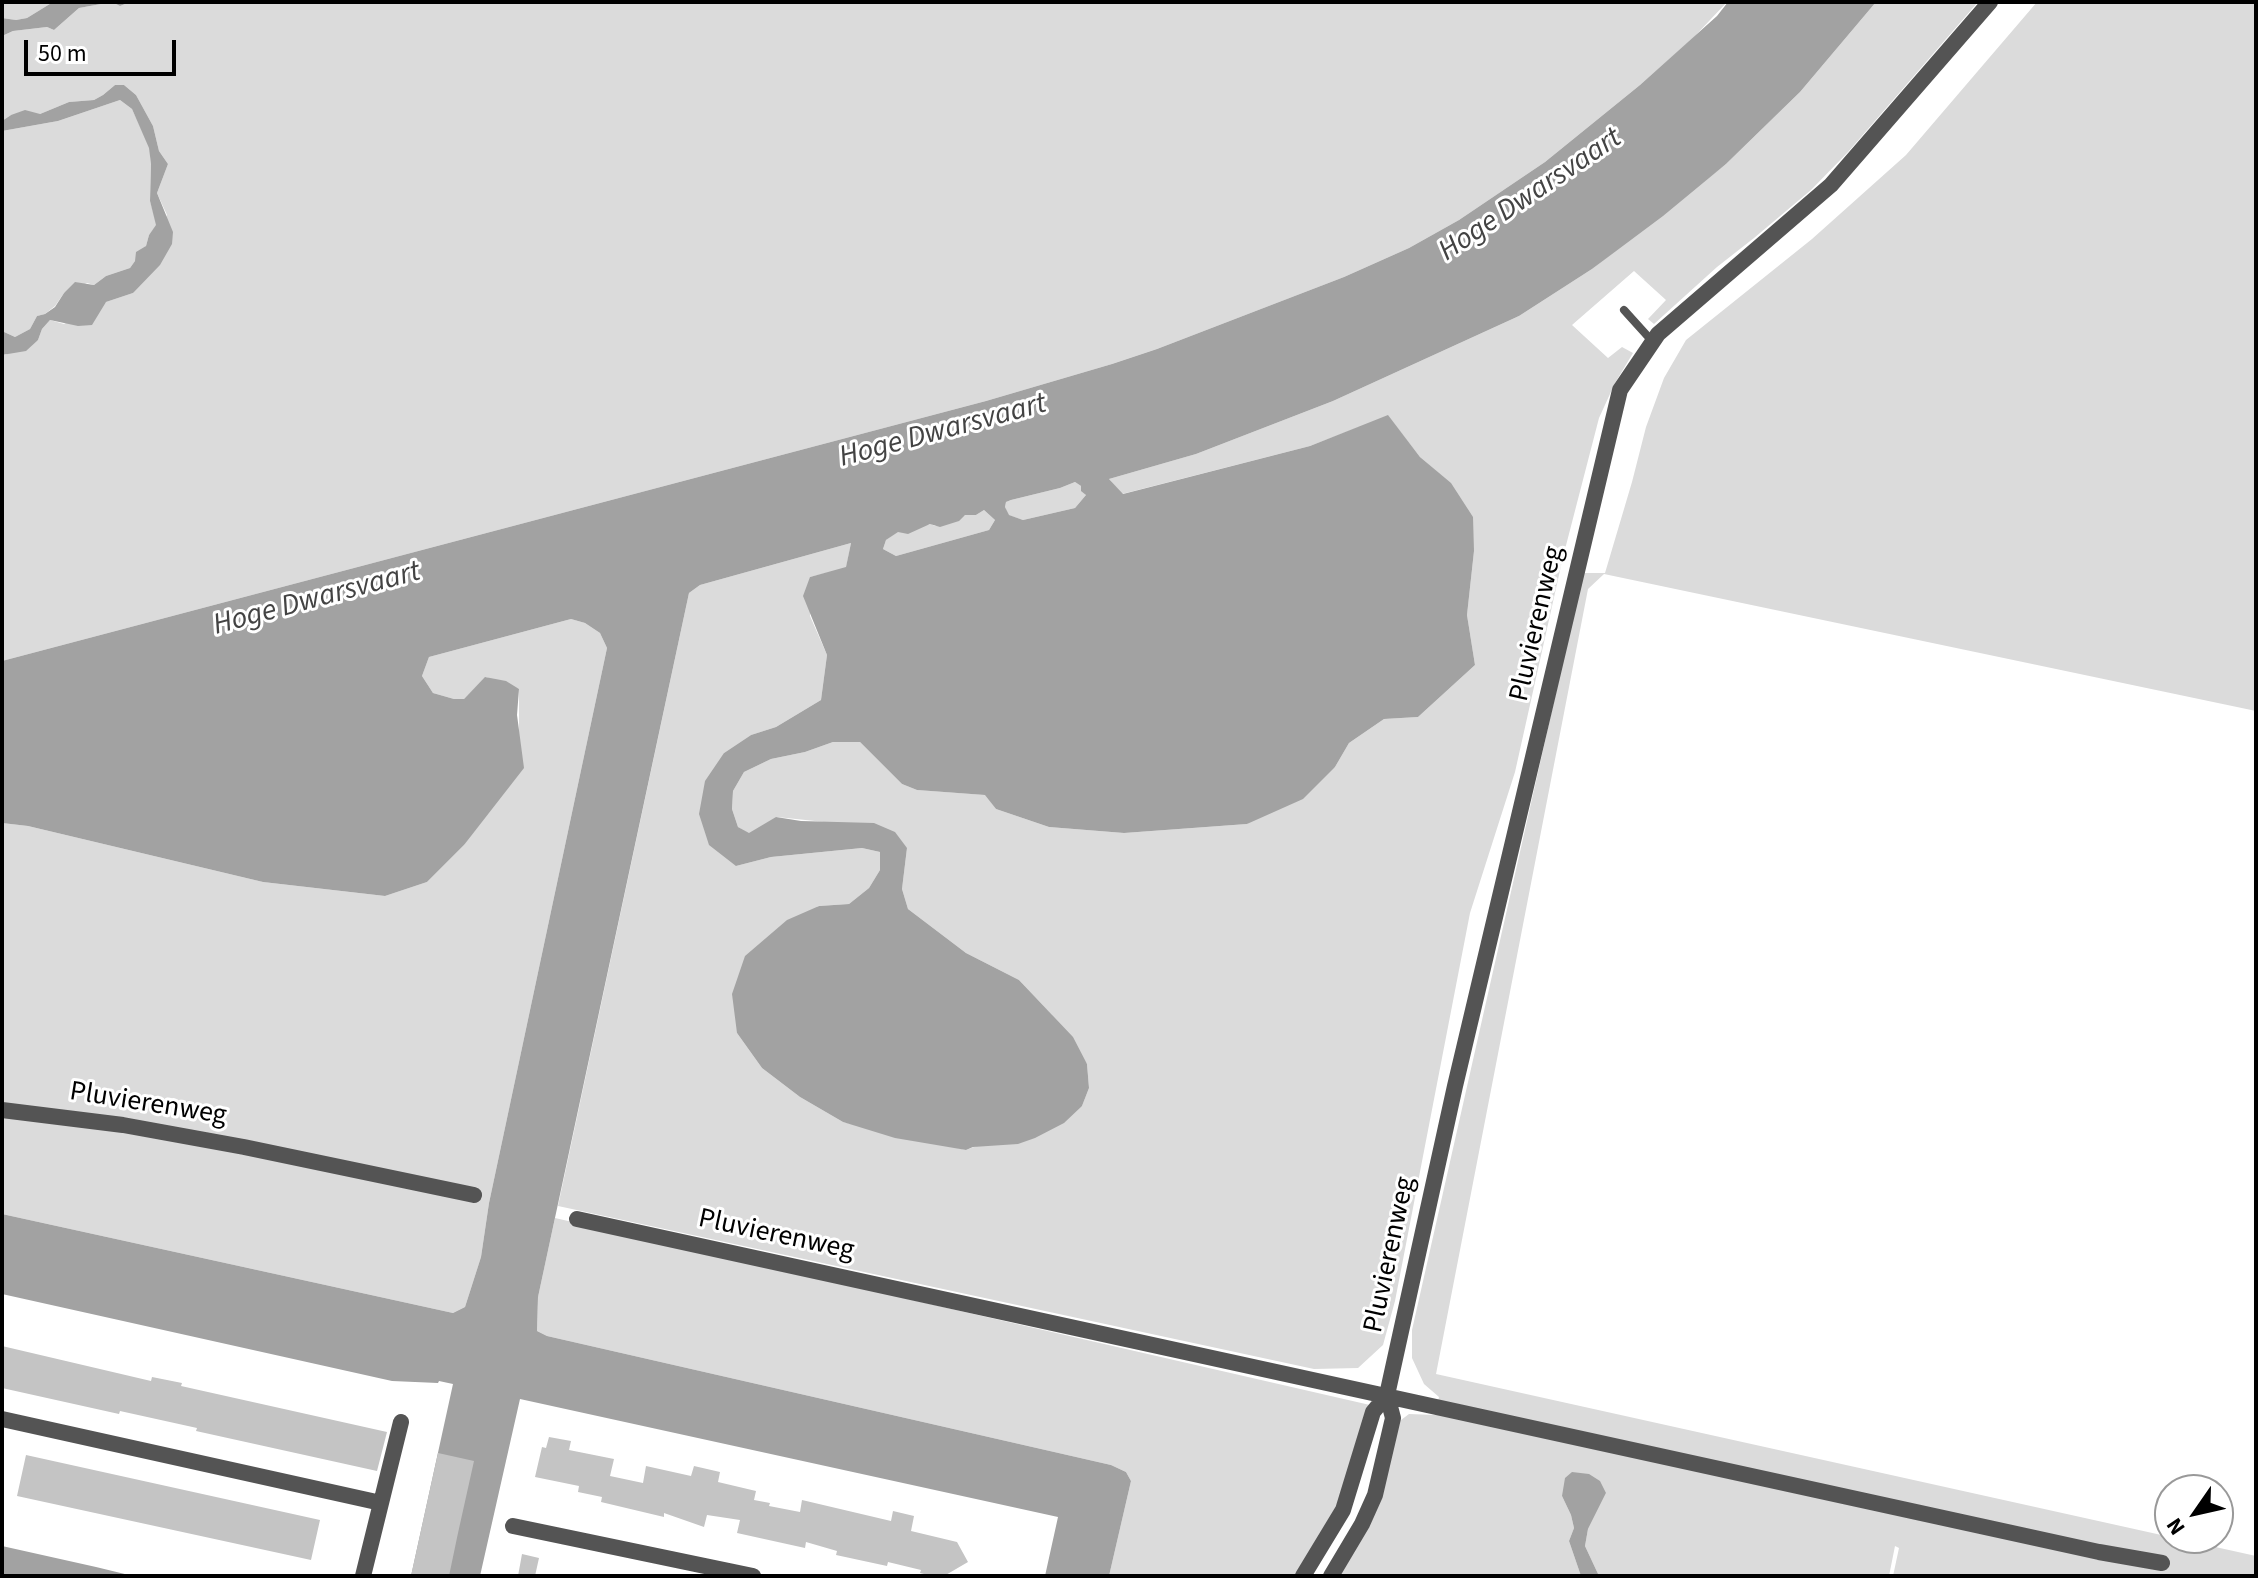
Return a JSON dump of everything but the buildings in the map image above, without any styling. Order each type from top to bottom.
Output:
[{"type":"street","name":"Pluvierenweg","points":[[1331,1576],[1362,1524],[1375,1495],[1393,1418],[1387,1395],[1455,1086],[1620,390],[1658,334],[1831,185],[1990,2]]},
{"type":"street","name":"Pluvierenweg","points":[[2,1110],[123,1125],[474,1195]]},
{"type":"street","name":"Pluvierenweg","points":[[577,1219],[1387,1395]]},
{"type":"street","name":"Pluvierenweg","points":[[1303,1576],[1343,1510],[1373,1412],[1387,1395]]},
{"type":"street","points":[[1387,1395],[2099,1552],[2162,1563]]},
{"type":"street","points":[[2,1419],[381,1503]]},
{"type":"street","points":[[363,1576],[401,1422]]},
{"type":"street","points":[[513,1526],[753,1576]]},
{"type":"lane","points":[[1624,310],[1653,342]]},
{"type":"shaded area","points":[[2,2],[53,2],[27,18],[16,20],[2,18]]},
{"type":"shaded area","points":[[112,2],[120,6],[130,2],[1727,2],[1693,38],[1640,85],[1545,162],[1459,220],[1409,248],[1344,277],[1157,349],[986,401],[2,661],[2,355],[38,340],[50,320],[64,324],[106,302],[133,293],[167,215],[157,193],[168,164],[159,151],[153,126],[136,95],[124,85],[115,85],[94,100],[69,102],[40,114],[11,115],[2,121],[2,36],[13,31],[47,27],[54,30],[79,8]]},
{"type":"shaded area","points":[[1876,2],[1978,2],[1848,152],[1811,190],[1717,267],[1654,324],[1648,319],[1666,300],[1634,271],[1572,325],[1608,358],[1622,347],[1633,353],[1599,418],[1563,557],[1515,772],[1470,913],[1395,1301],[1383,1345],[1358,1368],[1314,1369],[558,1206],[689,593],[700,585],[851,543],[846,568],[810,577],[810,616],[827,655],[821,700],[776,727],[751,735],[724,753],[736,866],[771,857],[862,848],[880,852],[880,870],[869,888],[849,904],[818,906],[737,1033],[762,1068],[800,1097],[843,1122],[966,1150],[1082,1106],[1089,1088],[1087,1064],[1052,1015],[1019,980],[966,953],[908,909],[902,889],[907,848],[834,823],[777,817],[749,834],[738,827],[732,809],[733,791],[744,772],[771,759],[833,742],[860,742],[902,784],[917,790],[986,795],[996,809],[1049,827],[1124,833],[1247,824],[1335,767],[1349,743],[1384,719],[1418,717],[1475,665],[1467,615],[1474,551],[1451,484],[1420,457],[1388,416],[1310,446],[1122,494],[1109,479],[1196,454],[1333,401],[1519,316],[1592,269],[1726,164],[1800,92]]},
{"type":"shaded area","points":[[2037,2],[2256,2],[2256,711],[1604,574],[1588,589],[1436,1374],[2154,1533],[2154,1554],[2234,1554],[2234,1551],[2256,1556],[2256,1576],[1893,1576],[1899,1548],[1895,1546],[1889,1576],[1599,1576],[1585,1546],[1588,1529],[1606,1493],[1562,1496],[1571,1515],[1574,1528],[1569,1541],[1581,1576],[1338,1576],[1397,1423],[1409,1414],[1435,1415],[1439,1397],[1424,1384],[1412,1358],[1412,1330],[1583,573],[1605,573],[1646,427],[1664,378],[1686,340],[1812,239],[1906,155]]},
{"type":"shaded area","points":[[120,100],[132,109],[150,148],[150,201],[157,225],[130,268],[106,276],[94,285],[87,283],[64,293],[55,306],[37,316],[30,329],[15,337],[2,331],[2,131],[58,121]]},
{"type":"shaded area","points":[[1075,482],[1086,495],[1075,508],[1023,520],[1008,515],[1006,502]]},
{"type":"shaded area","points":[[984,510],[995,520],[989,530],[896,556],[883,549],[886,540],[898,531],[931,524],[935,526]]},
{"type":"shaded area","points":[[571,619],[585,623],[600,633],[607,648],[489,1203],[481,1257],[465,1307],[453,1313],[2,1214],[2,823],[28,826],[263,882],[385,896],[427,882],[464,845],[519,741],[519,689],[486,677],[464,699],[433,693],[422,676],[429,657]]},
{"type":"shaded area","points":[[555,1218],[1370,1405],[1337,1510],[1296,1576],[1109,1576],[1131,1481],[1126,1472],[1111,1465],[547,1336],[537,1331],[538,1297]]},
{"type":"water","points":[[53,2],[112,2],[79,8],[54,30],[47,27],[13,31],[2,36],[2,18],[27,18]]},
{"type":"water","name":"Hoge Dwarsvaart","points":[[1728,2],[1876,2],[1800,92],[1726,164],[1592,269],[1519,316],[1333,401],[1196,454],[1109,479],[1123,494],[1310,446],[1388,415],[1420,457],[1451,483],[1473,517],[1474,551],[1467,615],[1475,665],[1418,717],[1384,719],[1349,743],[1335,767],[1303,799],[1247,824],[1124,833],[1049,827],[996,809],[985,795],[917,790],[902,784],[860,742],[833,742],[771,759],[744,772],[733,791],[732,809],[738,827],[749,833],[776,817],[801,821],[874,823],[895,832],[907,848],[902,889],[908,909],[966,953],[1019,980],[1073,1037],[1087,1064],[1089,1088],[1082,1106],[1064,1123],[1018,1144],[966,1150],[895,1138],[843,1122],[800,1097],[762,1068],[737,1033],[732,994],[745,956],[787,920],[819,906],[849,904],[869,888],[880,870],[880,852],[862,848],[771,857],[736,866],[709,845],[699,814],[705,781],[724,753],[751,735],[776,727],[821,700],[827,655],[803,596],[810,577],[846,567],[851,543],[700,585],[689,593],[538,1297],[537,1331],[547,1336],[1111,1465],[1126,1472],[1131,1481],[1109,1576],[1045,1576],[1058,1517],[520,1399],[480,1576],[411,1576],[453,1384],[392,1381],[2,1294],[2,1214],[453,1313],[465,1307],[481,1257],[489,1203],[607,648],[600,633],[585,623],[571,619],[429,657],[422,676],[433,693],[464,699],[485,677],[506,681],[519,689],[517,715],[524,768],[464,845],[427,882],[385,896],[263,882],[28,826],[2,823],[2,661],[986,401],[1157,349],[1344,277],[1409,248],[1459,220],[1545,162],[1640,85],[1717,16]],"holes":[[[1075,482],[1086,495],[1075,508],[1023,520],[1009,515],[1005,507],[1006,502],[1011,500]],[[984,510],[995,520],[989,530],[896,556],[883,549],[886,540],[898,532],[908,534],[930,524],[940,527]]]},
{"type":"water","points":[[115,85],[124,85],[136,95],[153,126],[159,151],[168,164],[157,193],[173,232],[172,244],[160,265],[133,293],[106,302],[92,325],[78,326],[50,320],[38,340],[26,351],[2,355],[2,331],[15,337],[30,329],[37,316],[55,307],[75,282],[94,285],[106,276],[130,268],[136,252],[146,246],[156,225],[150,201],[149,148],[132,109],[120,100],[58,121],[2,131],[2,121],[11,115],[25,110],[40,114],[69,102],[94,100]]},
{"type":"water","points":[[1572,1472],[1589,1474],[1600,1481],[1606,1493],[1588,1529],[1585,1546],[1599,1576],[1581,1576],[1569,1541],[1574,1528],[1562,1496],[1565,1478]]},
{"type":"water","points":[[2,1546],[96,1567],[133,1576],[2,1576]]}]
